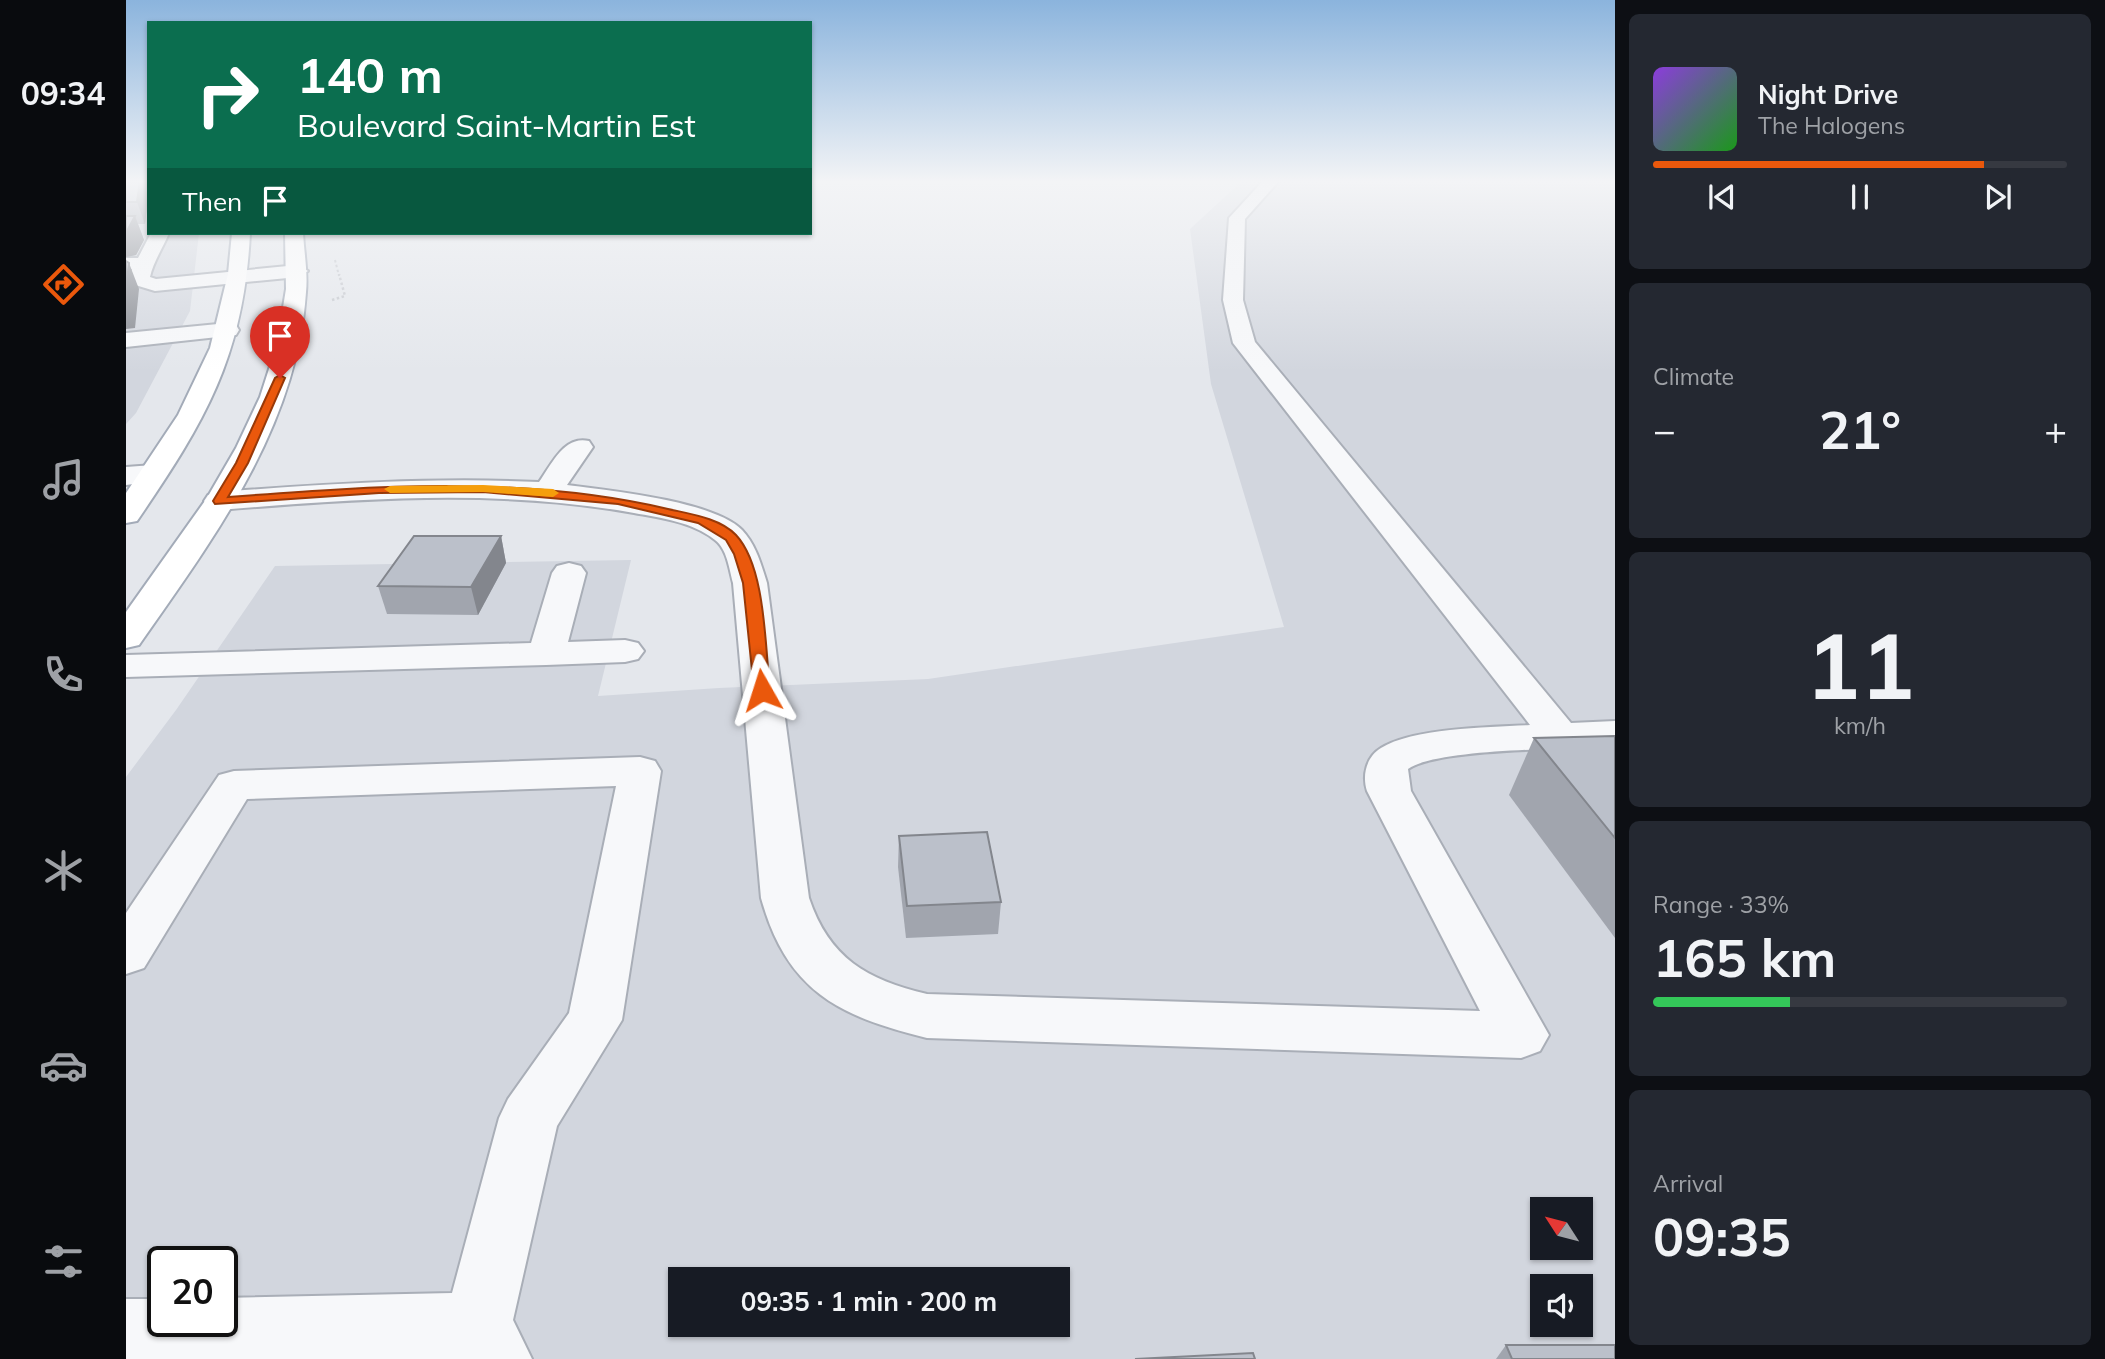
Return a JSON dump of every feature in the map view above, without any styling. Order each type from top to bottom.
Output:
[{"type":"main road","points":[[126,514],[140,475],[210,380],[228,330],[240,277],[241,244]]},
{"type":"main road","points":[[126,638],[219,501],[258,431],[286,363],[298,301],[295,244]]},
{"type":"lane","points":[[155,244],[150,257],[135,264],[139,280],[155,285],[298,271]]},
{"type":"lane","points":[[1236,244],[1233,300],[1244,343],[1560,736]]},
{"type":"lane","points":[[126,340],[228,330]]},
{"type":"lane","points":[[547,492],[579,447]]},
{"type":"lane","points":[[219,501],[425,488],[547,492],[618,500],[690,517],[723,531],[737,544],[750,583],[789,916],[795,933],[819,965],[855,992],[901,1011],[953,1018],[1521,1035],[1390,791],[1386,774],[1392,761],[1408,752],[1467,743],[1615,734]]},
{"type":"lane","points":[[546,654],[569,573]]},
{"type":"lane","points":[[126,666],[319,658],[419,659],[625,651]]},
{"type":"lane","points":[[126,954],[234,785],[640,771],[596,1020],[529,1118],[487,1343],[126,1334]]},
{"type":"path","points":[[332,251],[345,296]]},
{"type":"shaded area","points":[[126,244],[198,244],[190,311],[136,413],[126,424]]},
{"type":"shaded area","points":[[1192,244],[1615,244],[1615,1359],[126,1359],[126,777],[176,710],[275,566],[631,560],[598,696],[928,679],[1284,627],[1211,384]]},
{"type":"building","points":[[126,261],[129,263],[126,288]]},
{"type":"building","points":[[414,536],[501,536],[471,587],[378,586]]},
{"type":"building","points":[[1615,736],[1615,838],[1534,738]]},
{"type":"building","points":[[987,832],[1001,902],[907,906],[899,836]]},
{"type":"building","points":[[1506,1345],[1615,1345],[1615,1359],[1512,1359]]},
{"type":"building","points":[[1253,1353],[1255,1359],[1135,1359]]},
{"type":"slow traffic","points":[[390,489],[483,488],[553,493]]},
{"type":"route","points":[[280,378],[242,463],[219,501],[379,490],[483,488],[618,500],[703,521],[731,537],[741,554],[750,583],[762,690]]}]
